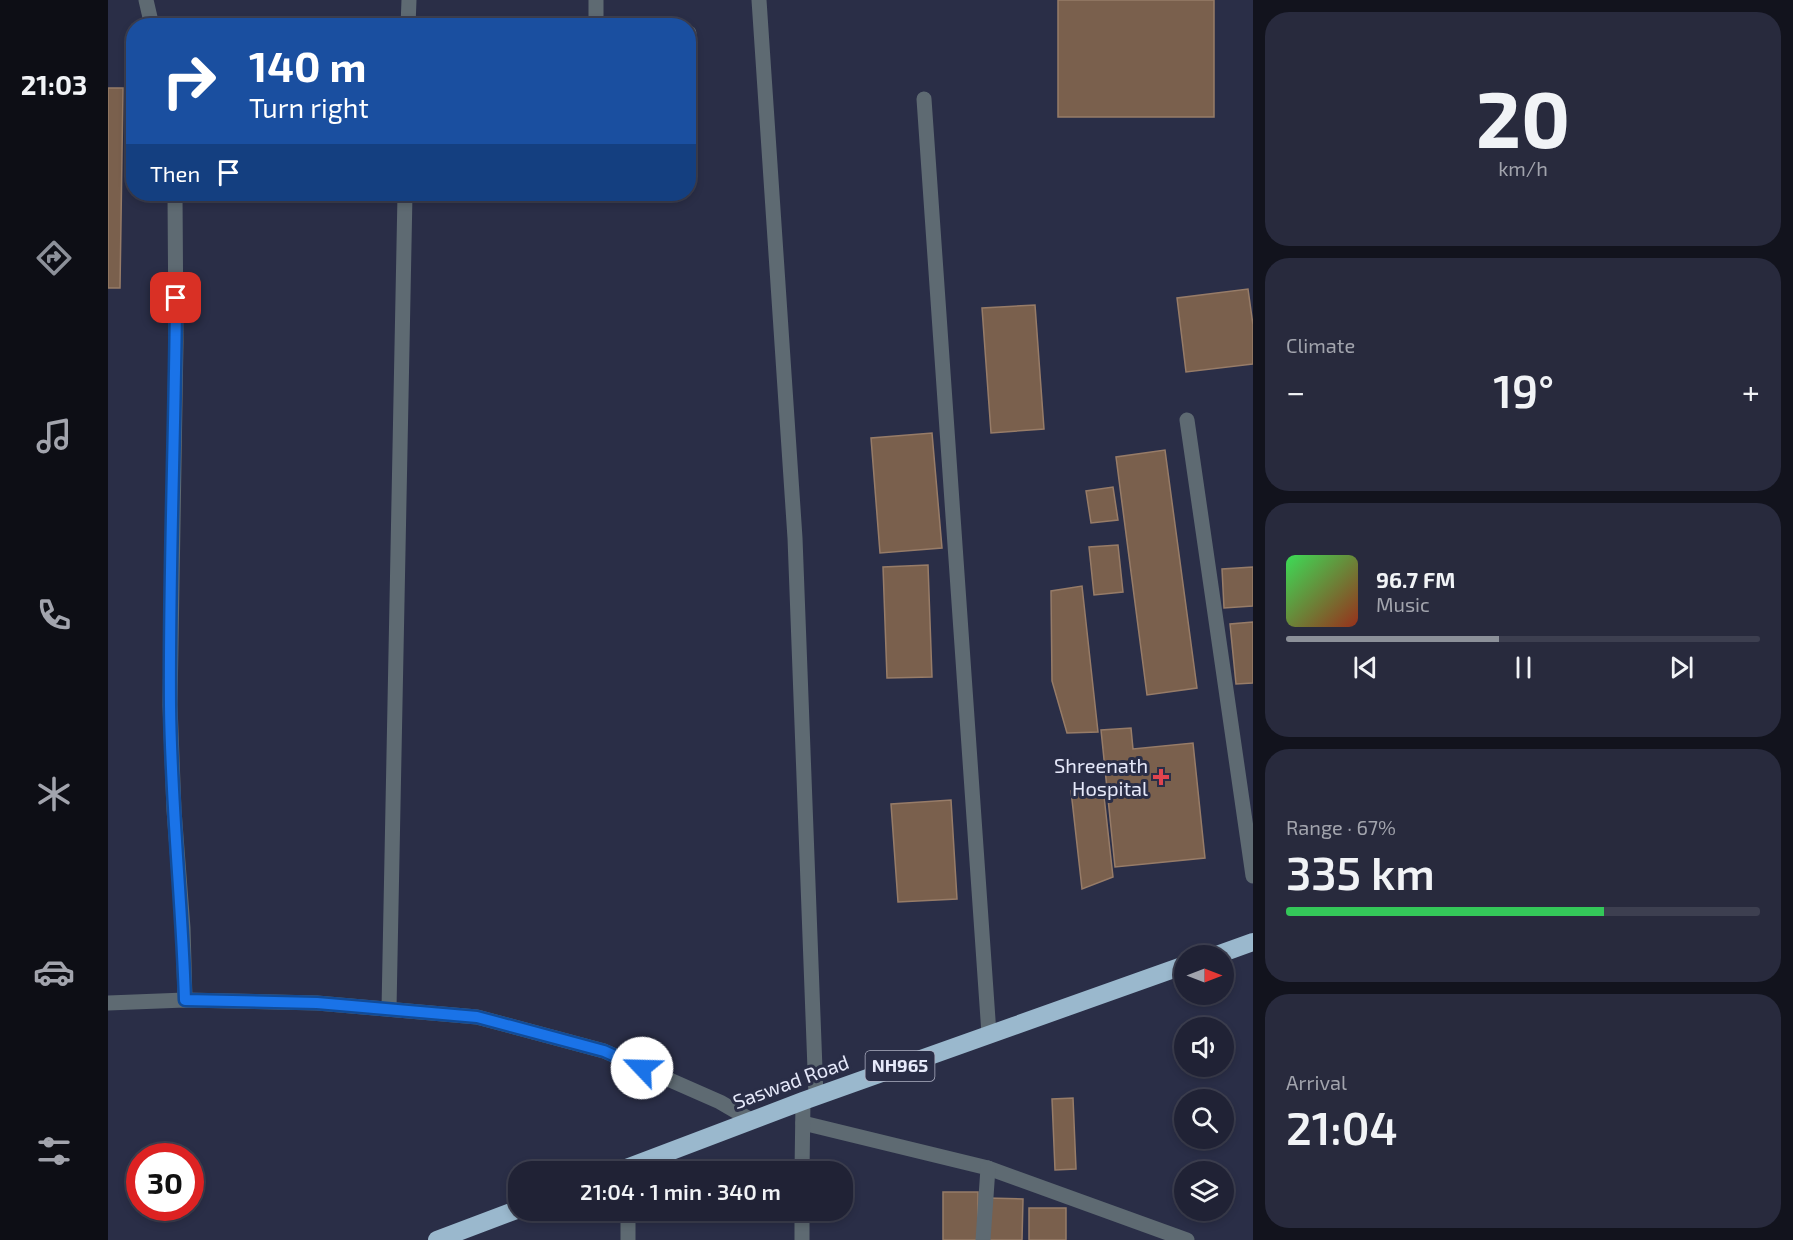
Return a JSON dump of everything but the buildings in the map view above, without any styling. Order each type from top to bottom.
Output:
[{"type":"highway","points":[[1234,949],[1253,942]]},
{"type":"highway","name":"Saswad Road","points":[[647,1161],[751,1120],[1174,970]]},
{"type":"highway","points":[[437,1240],[508,1213]]},
{"type":"street","points":[[146,0],[150,18]]},
{"type":"street","points":[[408,18],[409,0]]},
{"type":"street","points":[[596,0],[596,18]]},
{"type":"street","points":[[759,0],[795,538],[810,1099],[803,1123],[802,1161]]},
{"type":"street","points":[[924,99],[989,1034]]},
{"type":"street","points":[[175,201],[176,342],[170,705],[185,1000]]},
{"type":"street","points":[[389,1009],[405,201]]},
{"type":"street","points":[[1187,420],[1253,876]]},
{"type":"street","points":[[108,1003],[185,1000],[317,1003],[477,1017],[604,1051],[720,1102],[751,1120]]},
{"type":"street","points":[[803,1123],[988,1167],[1187,1240]]},
{"type":"street","points":[[983,1240],[988,1167]]},
{"type":"street","points":[[628,1221],[628,1240]]},
{"type":"street","points":[[802,1221],[802,1240]]},
{"type":"place","name":"Shreenath Hospital","points":[[1161,777]]},
{"type":"route","points":[[176,298],[170,705],[185,1000],[317,1003],[477,1017],[604,1051],[642,1068]]}]
